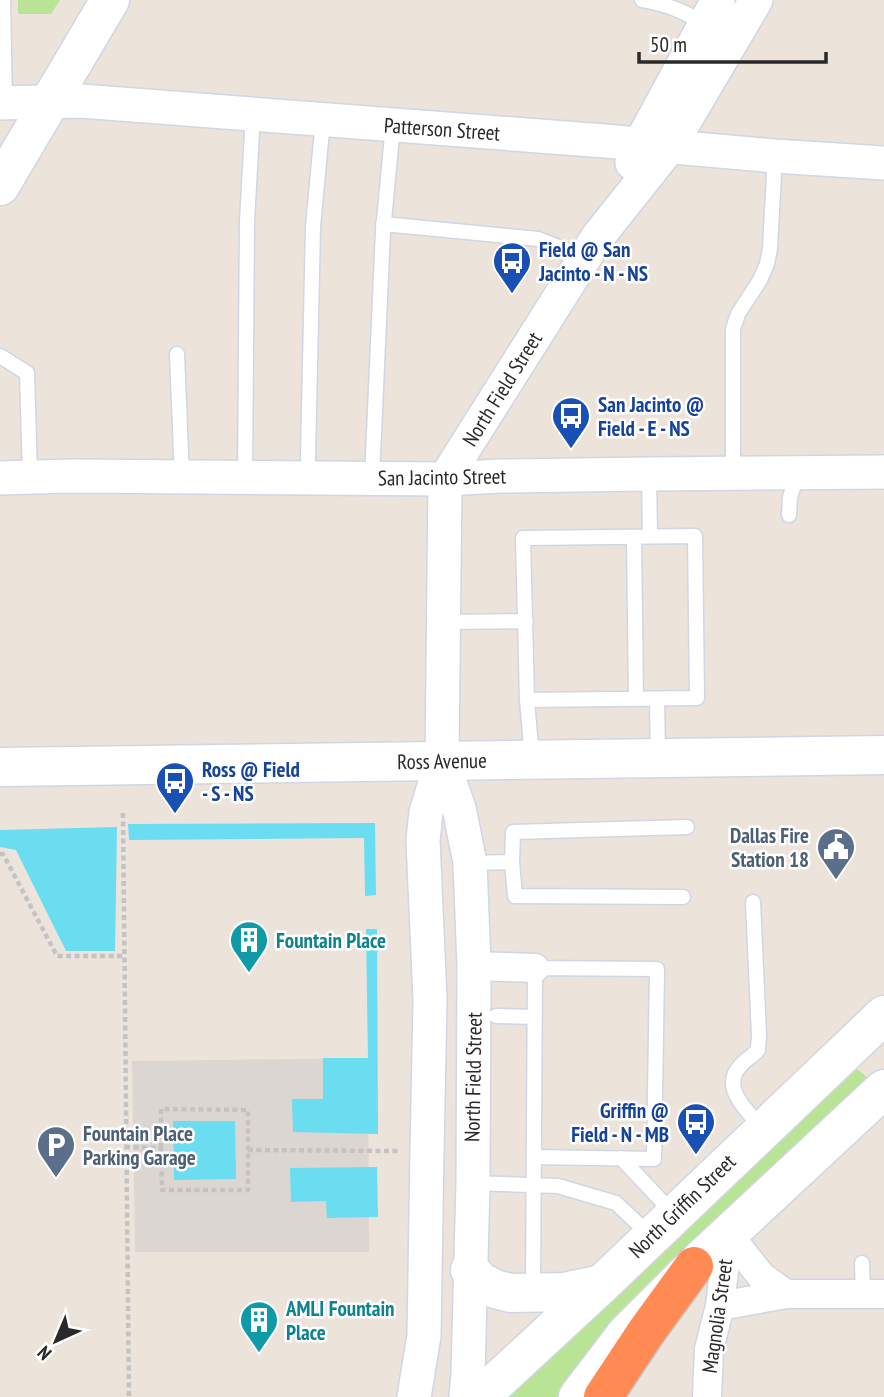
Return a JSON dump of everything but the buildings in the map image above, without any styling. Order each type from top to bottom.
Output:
[{"type":"highway","points":[[603,1397],[694,1266]]},
{"type":"main road","points":[[0,186],[110,0]]},
{"type":"main road","name":"Ross Avenue","points":[[0,767],[884,755]]},
{"type":"main road","name":"North Griffin Street","points":[[480,1397],[763,1129],[879,1024]]},
{"type":"main road","points":[[578,1397],[626,1334],[694,1266],[884,1089]]},
{"type":"main road","points":[[470,1270],[481,1282],[510,1293],[564,1292],[602,1283]]},
{"type":"street","name":"North Field Street","points":[[414,1397],[424,1336],[430,1000],[424,840],[426,812],[442,761],[445,479],[655,145],[756,0]]},
{"type":"street","name":"North Field Street","points":[[655,145],[711,12]]},
{"type":"street","name":"Patterson Street","points":[[3,103],[80,101],[884,163]]},
{"type":"street","name":"San Jacinto Street","points":[[15,477],[445,479],[884,472]]},
{"type":"street","name":"North Field Street","points":[[442,761],[459,808],[470,863],[474,966],[466,1397]]},
{"type":"street","points":[[474,966],[535,968]]},
{"type":"street","points":[[427,1152],[440,1156],[450,1164],[457,1175],[458,1244],[470,1270]]},
{"type":"street","points":[[728,1234],[761,1276],[786,1294]]},
{"type":"street","name":"Magnolia Street","points":[[707,1397],[709,1349],[720,1306],[728,1234]]},
{"type":"street","points":[[720,1306],[786,1294],[873,1295]]},
{"type":"lane","points":[[3,0],[3,103]]},
{"type":"lane","points":[[642,0],[662,3],[684,12],[711,12]]},
{"type":"lane","points":[[245,477],[247,221],[253,115]]},
{"type":"lane","points":[[309,478],[313,226],[324,120]]},
{"type":"lane","points":[[372,478],[383,224],[393,125]]},
{"type":"lane","points":[[733,473],[733,329],[738,314],[760,280],[769,256],[775,156]]},
{"type":"lane","points":[[383,224],[538,239],[590,247]]},
{"type":"lane","points":[[177,354],[182,477]]},
{"type":"lane","points":[[0,356],[27,373],[15,477]]},
{"type":"lane","points":[[789,515],[790,497],[799,473]]},
{"type":"lane","points":[[649,474],[650,536]]},
{"type":"lane","points":[[527,700],[697,698],[695,536],[523,538],[527,700],[532,760]]},
{"type":"lane","points":[[634,537],[636,699]]},
{"type":"lane","points":[[444,622],[526,621]]},
{"type":"lane","points":[[657,699],[658,758]]},
{"type":"lane","points":[[683,897],[515,896],[513,832],[687,827]]},
{"type":"lane","points":[[470,863],[512,862]]},
{"type":"lane","points":[[753,902],[758,1050],[741,1065],[733,1082],[738,1101],[763,1129]]},
{"type":"lane","points":[[533,1293],[535,968],[657,969],[654,1159],[534,1157]]},
{"type":"lane","points":[[496,1016],[534,1017]]},
{"type":"lane","points":[[621,1158],[662,1225]]},
{"type":"lane","points":[[472,1183],[558,1186],[616,1203],[662,1225]]},
{"type":"lane","points":[[862,1263],[873,1295]]},
{"type":"path","points":[[123,813],[129,1397]]},
{"type":"path","points":[[0,854],[3,854],[57,956],[124,956]]},
{"type":"path","points":[[161,1109],[248,1110],[248,1150],[248,1190],[162,1190],[161,1109]]},
{"type":"path","points":[[125,1147],[161,1148]]},
{"type":"path","points":[[248,1150],[427,1152]]},
{"type":"green space","points":[[18,0],[60,0],[51,14],[18,14]]},
{"type":"green space","points":[[857,1069],[868,1078],[564,1397],[509,1397]]},
{"type":"shaded area","points":[[368,1058],[369,1252],[135,1252],[132,1061]]},
{"type":"water","points":[[375,823],[376,895],[365,896],[364,838],[129,840],[128,824]]},
{"type":"water","points":[[117,827],[115,951],[66,951],[16,850],[0,847],[0,830]]},
{"type":"water","points":[[366,929],[377,929],[378,1134],[293,1132],[292,1099],[323,1099],[323,1058],[368,1058]]},
{"type":"water","points":[[173,1121],[235,1121],[236,1179],[174,1180]]},
{"type":"water","points":[[377,1167],[378,1217],[327,1218],[326,1201],[291,1202],[290,1168]]},
{"type":"place","name":"Field @ San Jacinto - N - NS","points":[[512,295]]},
{"type":"place","name":"San Jacinto @ Field - E - NS","points":[[571,450]]},
{"type":"place","name":"Ross @ Field - S - NS","points":[[175,815]]},
{"type":"place","name":"Dallas Fire Station 18","points":[[836,881]]},
{"type":"place","name":"Fountain Place","points":[[249,974]]},
{"type":"place","name":"Griffin @ Field - N - MB","points":[[696,1156]]},
{"type":"place","name":"Fountain Place Parking Garage","points":[[56,1179]]},
{"type":"place","name":"AMLI Fountain Place","points":[[259,1354]]}]
